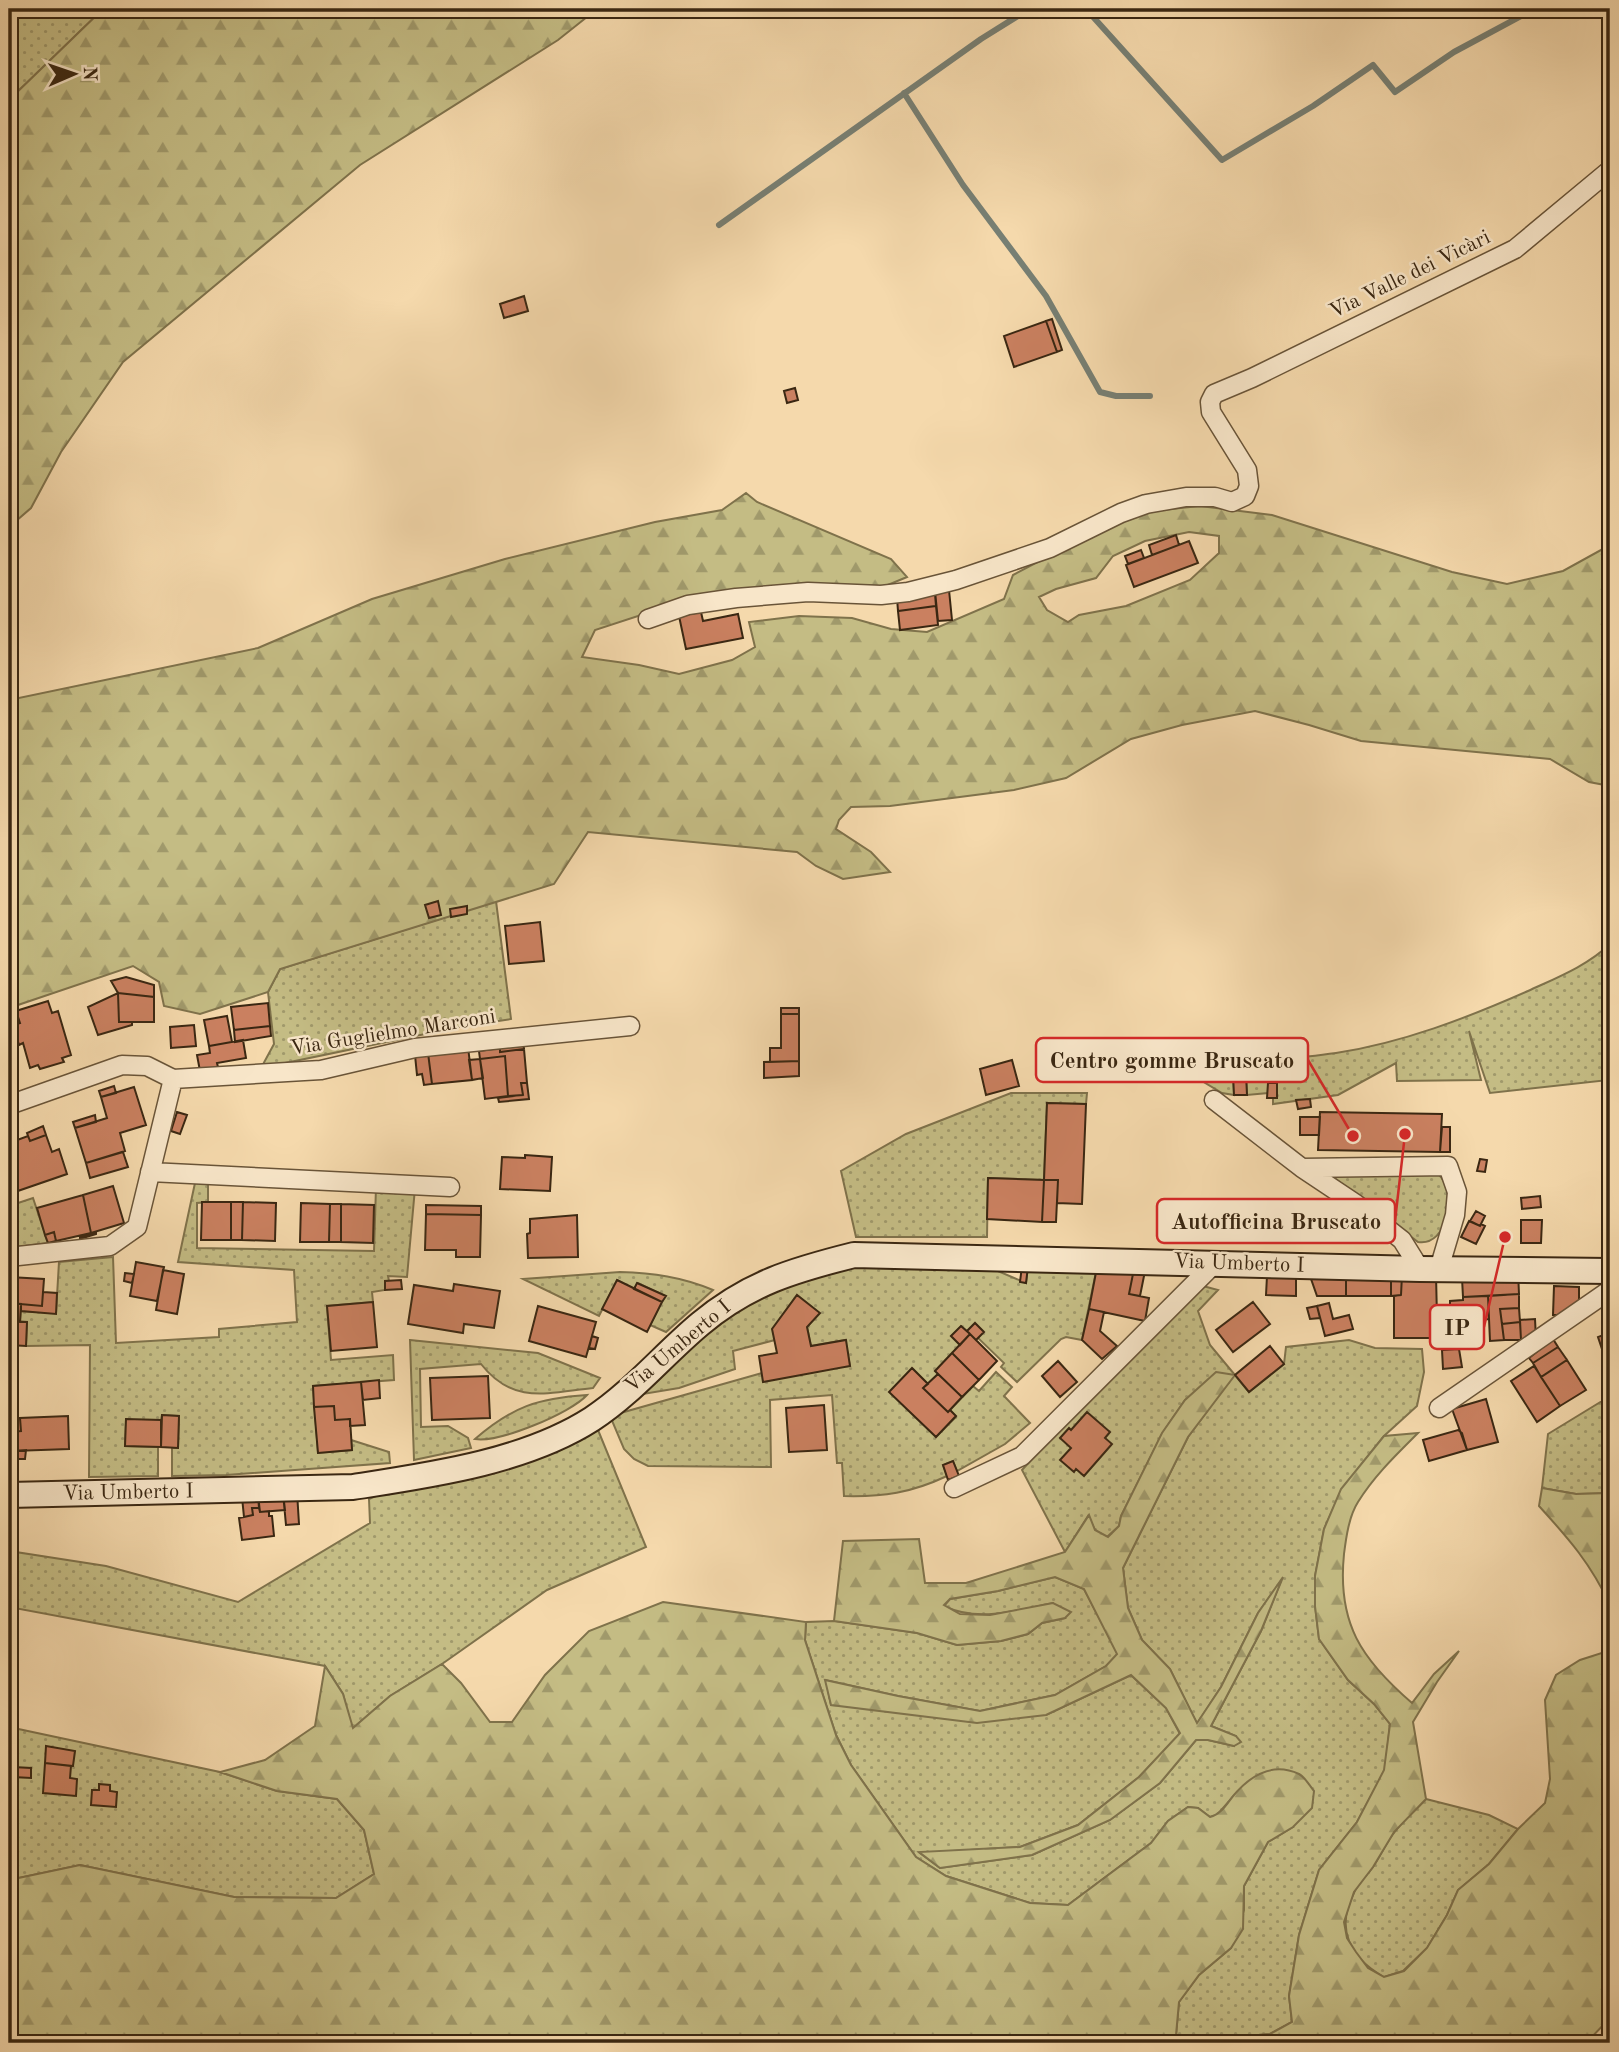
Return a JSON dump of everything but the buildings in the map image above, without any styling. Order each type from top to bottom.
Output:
[{"type":"main road","name":"Via Umberto I","points":[[9,1495],[353,1487],[401,1480],[505,1456],[552,1442],[594,1418],[701,1323],[738,1297],[770,1279],[803,1267],[854,1255],[1610,1271]]},
{"type":"street","name":"Via Valle dei Vicàri","points":[[648,619],[688,605],[736,598],[808,592],[881,595],[908,592],[957,580],[1050,548],[1121,513],[1146,504],[1186,497],[1215,498],[1232,502],[1245,496],[1249,486],[1247,470],[1211,412],[1210,402],[1214,394],[1515,249],[1610,170]]},
{"type":"street","name":"Via Guglielmo Marconi","points":[[173,1080],[321,1070],[415,1048],[630,1026]]},
{"type":"street","points":[[9,1105],[122,1065],[147,1066],[173,1080],[137,1227],[110,1246],[9,1257]]},
{"type":"street","points":[[1214,1100],[1302,1168],[1356,1204],[1402,1240],[1430,1269],[1455,1215],[1457,1192],[1448,1166],[1302,1168]]},
{"type":"street","points":[[150,1172],[450,1187]]},
{"type":"street","points":[[954,1488],[1022,1456],[1215,1263]]},
{"type":"street","points":[[1439,1408],[1610,1290]]},
{"type":"green space","points":[[9,9],[103,9],[9,100]]},
{"type":"green space","points":[[103,9],[597,9],[558,40],[360,165],[123,362],[61,452],[31,508],[9,527],[9,100]]},
{"type":"green space","points":[[746,493],[757,502],[891,559],[907,577],[883,587],[690,599],[595,630],[582,657],[679,674],[732,660],[755,647],[749,622],[799,616],[852,618],[891,629],[927,632],[1004,599],[1013,575],[1089,535],[1151,511],[1200,506],[1272,515],[1452,572],[1507,584],[1563,571],[1610,545],[1610,732],[1606,734],[1610,757],[1610,786],[1589,782],[1550,759],[1361,741],[1255,711],[1182,725],[1131,739],[1066,778],[1014,790],[890,806],[851,807],[839,820],[836,829],[871,852],[890,872],[843,879],[816,866],[797,852],[588,832],[554,884],[280,969],[268,992],[200,1014],[164,1006],[159,982],[133,966],[9,1008],[9,700],[258,648],[372,599],[505,559],[655,522],[722,510]],"holes":[[[1189,532],[1219,536],[1219,553],[1190,580],[1126,606],[1079,615],[1068,622],[1047,610],[1039,597],[1056,589],[1096,578],[1113,556],[1145,541]]]},
{"type":"green space","points":[[496,901],[511,1019],[459,1027],[261,1068],[274,1044],[268,992],[280,969]]},
{"type":"green space","points":[[1610,944],[1610,1089],[1608,1080],[1490,1093],[1469,1031],[1481,1080],[1397,1081],[1396,1063],[1338,1095],[1273,1104],[1273,1098],[1277,1097],[1277,1083],[1268,1083],[1268,1093],[1247,1095],[1246,1074],[1233,1074],[1234,1095],[1222,1093],[1182,1069],[1336,1053],[1410,1036],[1482,1011],[1549,981],[1581,965]]},
{"type":"green space","points":[[1011,1093],[1087,1093],[1086,1104],[1047,1103],[1044,1180],[988,1178],[987,1237],[856,1237],[841,1171],[906,1134]]},
{"type":"green space","points":[[1329,1174],[1438,1174],[1448,1192],[1447,1216],[1443,1227],[1437,1236],[1418,1242]]},
{"type":"green space","points":[[208,1182],[208,1202],[197,1203],[197,1248],[374,1251],[376,1187],[415,1188],[407,1277],[388,1276],[385,1290],[372,1292],[373,1302],[327,1306],[331,1360],[393,1355],[394,1380],[313,1386],[318,1453],[352,1450],[351,1440],[389,1452],[390,1463],[226,1475],[172,1476],[172,1448],[178,1448],[179,1416],[162,1415],[161,1420],[126,1420],[125,1446],[158,1447],[158,1476],[89,1477],[90,1345],[26,1346],[27,1323],[20,1322],[21,1311],[56,1313],[59,1262],[113,1257],[116,1343],[219,1337],[219,1329],[297,1322],[294,1270],[178,1262],[195,1183]]},
{"type":"green space","points":[[33,1198],[48,1243],[9,1248],[9,1206]]},
{"type":"green space","points":[[1029,1258],[1098,1262],[1082,1340],[1066,1337],[1061,1339],[1017,1382],[1001,1367],[1004,1363],[978,1338],[983,1331],[975,1323],[967,1331],[961,1326],[951,1336],[960,1345],[935,1371],[938,1374],[928,1384],[912,1368],[936,1437],[956,1417],[950,1410],[973,1386],[979,1391],[996,1372],[1012,1387],[1004,1396],[1030,1423],[1005,1444],[957,1471],[953,1461],[943,1465],[947,1476],[934,1482],[897,1493],[844,1496],[842,1463],[837,1463],[832,1395],[770,1400],[771,1467],[648,1466],[634,1459],[624,1449],[610,1416],[762,1373],[850,1366],[845,1340],[811,1346],[807,1327],[819,1313],[797,1295],[773,1329],[775,1340],[733,1351],[735,1369],[679,1388],[631,1396],[755,1293],[836,1266],[979,1263],[1026,1283]]},
{"type":"green space","points":[[620,1272],[667,1276],[713,1290],[666,1332],[650,1325],[665,1296],[638,1283],[634,1289],[617,1280],[599,1316],[523,1279]]},
{"type":"green space","points":[[1203,1286],[1218,1290],[1198,1311],[1210,1345],[1249,1392],[1284,1364],[1286,1347],[1349,1340],[1375,1348],[1422,1349],[1424,1372],[1417,1406],[1384,1436],[1342,1489],[1324,1529],[1315,1576],[1319,1639],[1348,1680],[1374,1704],[1390,1724],[1385,1770],[1357,1822],[1319,1870],[1299,1935],[1289,1996],[1292,2022],[1270,2034],[1235,2037],[1232,2043],[1202,2043],[1176,2036],[1179,2002],[1199,1975],[1231,1948],[1244,1910],[1244,1886],[1268,1842],[1293,1827],[1237,1792],[1217,1815],[1210,1817],[1198,1808],[1188,1807],[1168,1821],[1151,1843],[1068,1905],[1030,1903],[946,1876],[916,1857],[851,1765],[836,1735],[805,1640],[806,1622],[834,1621],[917,1633],[957,1645],[1001,1641],[1028,1634],[1042,1623],[1065,1618],[1053,1603],[1011,1612],[984,1614],[971,1614],[944,1606],[950,1599],[1055,1577],[1084,1589],[1118,1654],[1106,1666],[1055,1695],[980,1711],[826,1680],[831,1705],[1046,1715],[1131,1675],[1166,1708],[1180,1734],[1139,1777],[1078,1825],[1020,1847],[920,1853],[940,1868],[1032,1855],[1110,1820],[1160,1783],[1196,1740],[1234,1746],[1236,1736],[1211,1726],[1261,1631],[1281,1581],[1258,1613],[1221,1687],[1197,1724],[1170,1669],[1142,1640],[1128,1608],[1123,1568],[1188,1437],[1234,1375],[1185,1400],[1162,1434],[1121,1516],[1119,1526],[1107,1537],[1095,1530],[1088,1516],[1065,1552],[1022,1470],[1091,1394]]},
{"type":"green space","points":[[410,1340],[538,1353],[600,1378],[593,1388],[532,1393],[506,1386],[481,1364],[420,1369],[421,1427],[448,1426],[468,1438],[471,1448],[414,1460]]},
{"type":"green space","points":[[1216,1372],[1235,1375],[1188,1437],[1123,1568],[1128,1608],[1142,1640],[1170,1669],[1197,1723],[1221,1687],[1258,1613],[1283,1577],[1261,1631],[1211,1726],[1236,1736],[1241,1742],[1234,1746],[1196,1740],[1160,1783],[1110,1820],[1032,1855],[940,1868],[919,1852],[1020,1847],[1078,1825],[1139,1777],[1180,1733],[1166,1708],[1131,1675],[1046,1715],[977,1723],[831,1705],[825,1680],[980,1711],[1055,1695],[1106,1666],[1117,1654],[1084,1589],[1055,1577],[950,1599],[944,1605],[960,1614],[990,1615],[1053,1603],[1071,1612],[1065,1618],[1042,1623],[1028,1634],[1001,1641],[957,1645],[917,1633],[834,1621],[843,1541],[919,1539],[925,1583],[966,1583],[1065,1552],[1089,1515],[1095,1530],[1108,1537],[1119,1526],[1121,1516],[1162,1433],[1185,1400]]},
{"type":"green space","points":[[1610,1372],[1610,1493],[1576,1494],[1542,1488],[1548,1434],[1602,1401],[1602,1378]]},
{"type":"green space","points":[[587,1395],[551,1418],[517,1432],[475,1439],[501,1419],[526,1406]]},
{"type":"green space","points":[[598,1430],[646,1547],[547,1590],[442,1664],[390,1696],[352,1729],[343,1694],[325,1666],[9,1607],[9,1551],[106,1566],[238,1602],[370,1523],[369,1499],[401,1485],[533,1457]]},
{"type":"green space","points":[[1418,1433],[1378,1475],[1355,1508],[1348,1527],[1344,1554],[1344,1600],[1356,1638],[1366,1655],[1412,1703],[1434,1674],[1459,1651],[1413,1722],[1426,1799],[1394,1832],[1354,1892],[1344,1922],[1347,1938],[1368,1968],[1384,1977],[1404,1971],[1427,1948],[1458,1890],[1489,1864],[1518,1829],[1545,1803],[1550,1779],[1545,1700],[1556,1675],[1580,1660],[1605,1652],[1610,1638],[1610,2018],[1586,2043],[1232,2043],[1235,2037],[1270,2034],[1292,2022],[1289,1996],[1299,1935],[1319,1870],[1357,1822],[1384,1770],[1390,1724],[1374,1704],[1348,1680],[1319,1639],[1315,1576],[1324,1529],[1341,1489],[1384,1436]]},
{"type":"green space","points":[[1542,1488],[1576,1494],[1610,1493],[1610,1605],[1579,1552],[1539,1506]]},
{"type":"green space","points":[[663,1602],[806,1622],[805,1640],[836,1735],[851,1765],[916,1857],[946,1876],[1030,1903],[1068,1905],[1151,1843],[1168,1821],[1188,1807],[1198,1808],[1210,1817],[1214,1816],[1248,1782],[1263,1772],[1280,1769],[1301,1775],[1314,1791],[1312,1808],[1293,1827],[1268,1842],[1244,1886],[1243,1929],[1231,1948],[1199,1975],[1179,2002],[1176,2035],[1202,2043],[9,2043],[9,1880],[80,1865],[234,1897],[336,1898],[374,1874],[364,1830],[337,1799],[277,1791],[220,1772],[265,1760],[315,1726],[325,1666],[343,1694],[353,1728],[390,1696],[442,1664],[461,1683],[490,1722],[512,1722],[545,1675],[589,1631]]},
{"type":"green space","points":[[9,1727],[220,1772],[277,1791],[337,1799],[364,1830],[374,1874],[336,1898],[234,1897],[80,1865],[9,1880]]},
{"type":"green space","points":[[1426,1799],[1489,1815],[1518,1829],[1489,1864],[1458,1890],[1427,1948],[1403,1971],[1384,1977],[1362,1961],[1349,1941],[1346,1930],[1348,1906],[1358,1886],[1393,1834]]},
{"type":"waterway","points":[[719,225],[981,39],[1029,9]]},
{"type":"waterway","points":[[1086,9],[1222,160],[1313,106],[1373,65],[1395,92],[1454,52],[1534,9]]},
{"type":"waterway","points":[[904,93],[963,185],[1046,296],[1100,392],[1116,396],[1150,396]]},
{"type":"place","name":"Autofficina Bruscato","points":[[1405,1134]]},
{"type":"place","name":"Centro gomme Bruscato","points":[[1353,1136]]},
{"type":"place","name":"IP","points":[[1505,1237]]}]
